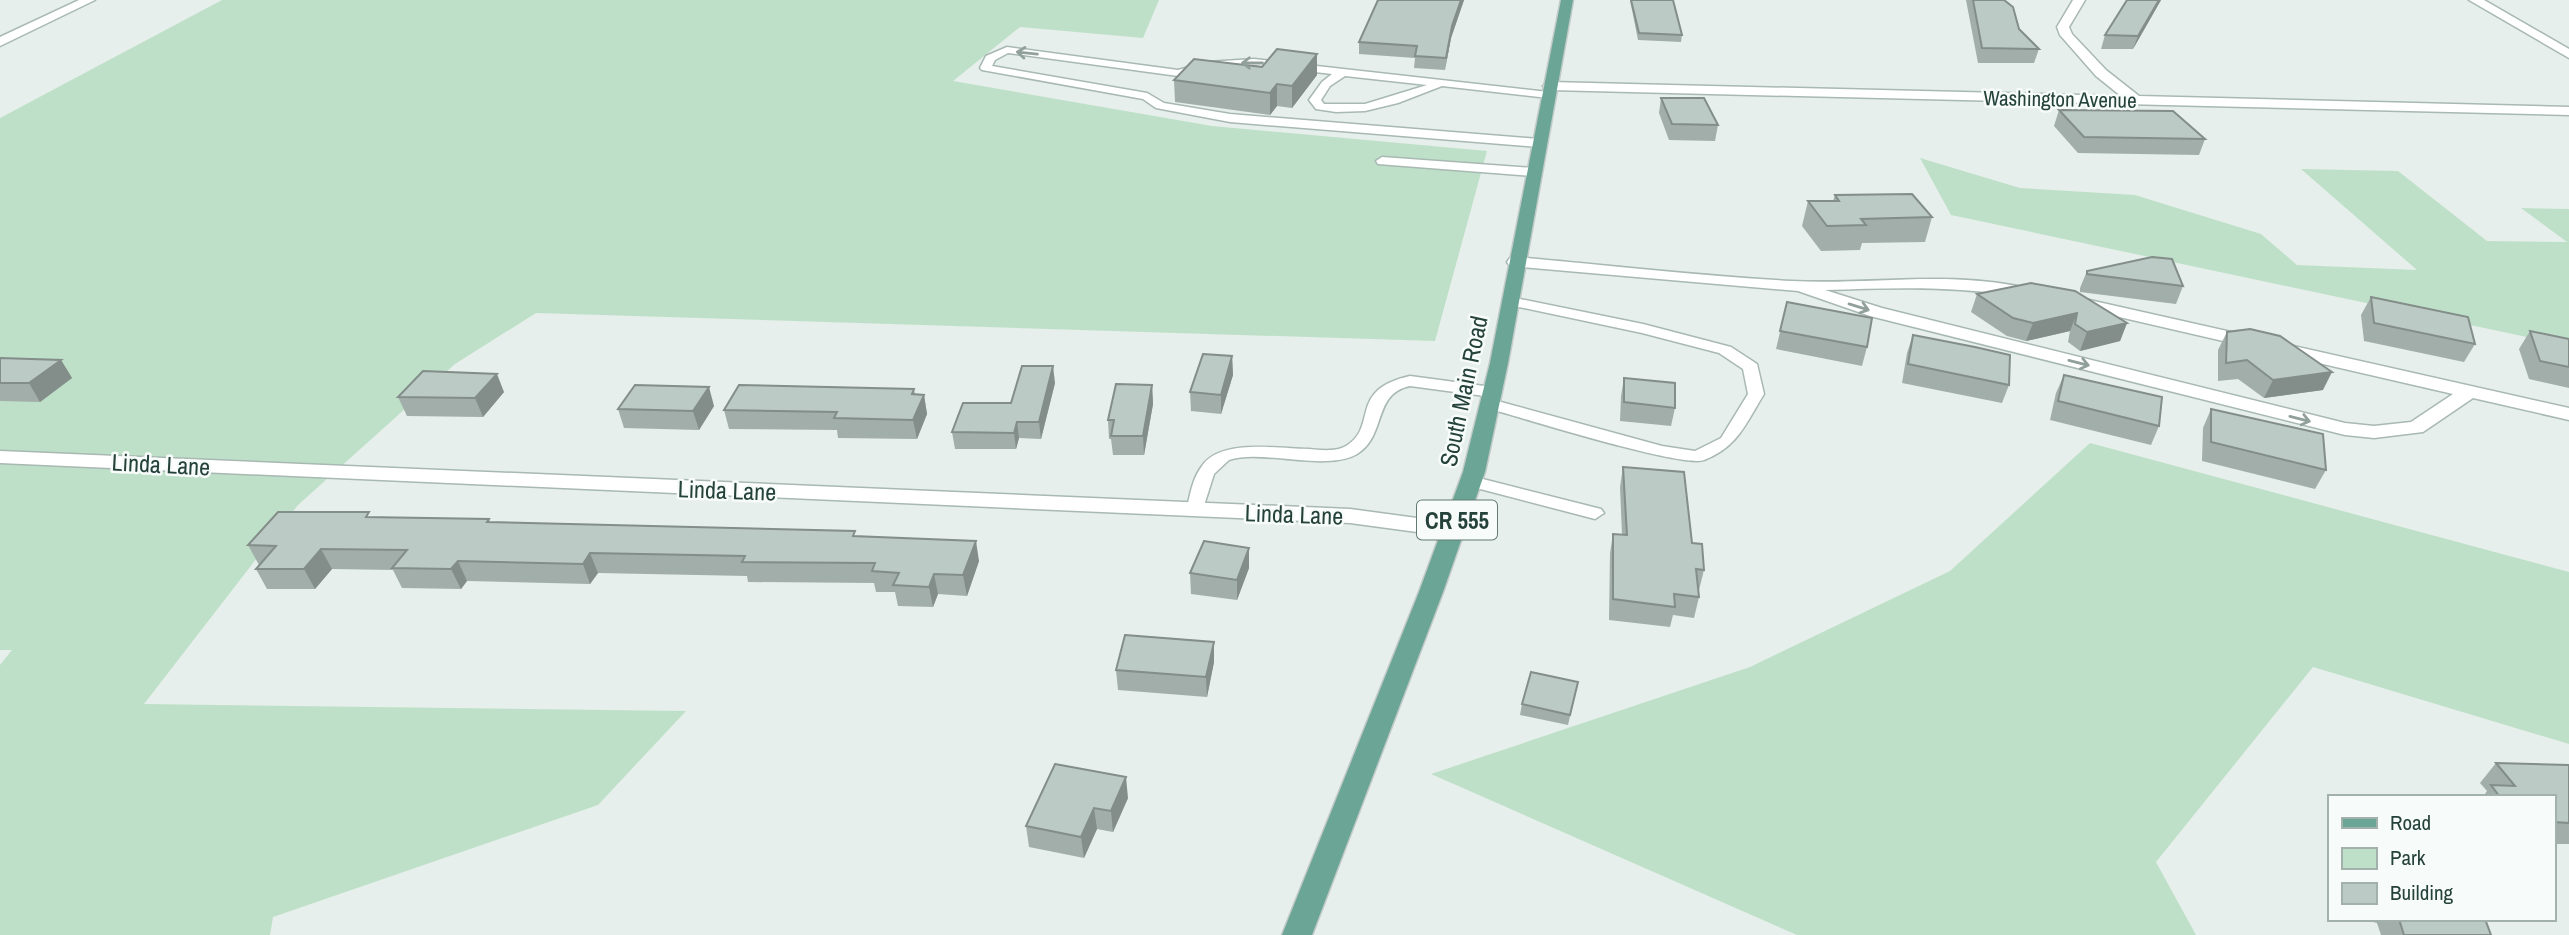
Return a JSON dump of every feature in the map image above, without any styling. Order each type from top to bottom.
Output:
[{"type":"main road","name":"South Main Road","points":[[1297,935],[1471,481],[1491,398],[1567,0]]},
{"type":"street","points":[[0,42],[89,0]]},
{"type":"street","points":[[2080,0],[2063,27],[2066,34],[2101,73],[2136,101]]},
{"type":"street","points":[[2475,0],[2569,54]]},
{"type":"street","name":"Washington Avenue","points":[[1549,90],[2569,111]]},
{"type":"street","points":[[1516,262],[1794,286],[1937,282],[1991,286],[2569,414]]},
{"type":"street","points":[[1794,286],[1876,312],[2345,429],[2385,432],[2416,428],[2470,391]]},
{"type":"street","name":"Linda Lane","points":[[0,457],[1350,516],[1454,530]]},
{"type":"lane","points":[[1538,143],[1230,118],[1160,106],[1152,92],[986,68],[990,58],[1007,51],[1173,77],[1207,65],[1254,62],[1442,83],[1549,90]]},
{"type":"lane","points":[[1344,71],[1326,84],[1315,100],[1320,107],[1345,112],[1376,106],[1442,83]]},
{"type":"lane","points":[[1382,161],[1533,172]]},
{"type":"lane","points":[[1195,511],[1209,466],[1218,456],[1233,453],[1328,455],[1350,451],[1364,439],[1380,396],[1392,385],[1410,381],[1491,398],[1661,451],[1698,457],[1727,442],[1756,394],[1751,368],[1725,350],[1643,329],[1510,301]]},
{"type":"lane","points":[[1471,481],[1520,491],[1595,513]]},
{"type":"green space","points":[[222,0],[1159,0],[1143,38],[1020,27],[953,81],[1212,126],[1487,151],[1435,341],[536,313],[455,364],[298,505],[144,704],[686,711],[598,805],[273,917],[270,935],[0,935],[0,665],[12,650],[0,650],[0,118]]},
{"type":"green space","points":[[1920,158],[2020,188],[2135,195],[2261,234],[2297,265],[2417,270],[2301,169],[2398,171],[2487,241],[2567,242],[2521,208],[2569,209],[2569,346],[1951,215]]},
{"type":"green space","points":[[2090,443],[2569,572],[2569,744],[2313,667],[2156,862],[2196,935],[1797,935],[1431,774],[1750,667],[1950,571]]},
{"type":"building","points":[[1378,0],[1461,0],[1452,26],[1446,58],[1415,56],[1417,46],[1359,42]]},
{"type":"building","points":[[1631,0],[1673,0],[1682,35],[1639,33]]},
{"type":"building","points":[[1973,0],[2004,0],[2013,7],[2019,29],[2039,49],[1982,48]]},
{"type":"building","points":[[2127,0],[2159,0],[2138,36],[2105,35]]},
{"type":"building","points":[[1277,49],[1317,54],[1292,86],[1277,84],[1270,93],[1174,80],[1194,59],[1262,67]]},
{"type":"building","points":[[1661,98],[1704,98],[1718,125],[1672,124]]},
{"type":"building","points":[[2059,110],[2173,111],[2205,139],[2084,137]]},
{"type":"building","points":[[1912,194],[1932,217],[1861,219],[1866,225],[1827,226],[1808,201],[1839,201],[1835,195]]},
{"type":"building","points":[[2152,257],[2172,259],[2183,286],[2087,274],[2087,271]]},
{"type":"building","points":[[2031,283],[2075,291],[2127,323],[2087,332],[2075,324],[2077,313],[2033,323],[2013,318],[1977,294]]},
{"type":"building","points":[[2371,297],[2468,317],[2475,344],[2374,323]]},
{"type":"building","points":[[1787,302],[1872,318],[1867,347],[1780,331]]},
{"type":"building","points":[[2250,329],[2280,336],[2332,372],[2273,380],[2247,360],[2226,363],[2227,332]]},
{"type":"building","points":[[2530,331],[2569,339],[2569,367],[2540,361]]},
{"type":"building","points":[[1913,335],[2010,355],[2009,385],[1908,364]]},
{"type":"building","points":[[1203,354],[1232,356],[1221,395],[1190,392]]},
{"type":"building","points":[[0,358],[61,360],[29,383],[0,383]]},
{"type":"building","points":[[1022,366],[1053,366],[1039,422],[1017,422],[1014,433],[952,432],[963,403],[1011,403]]},
{"type":"building","points":[[423,371],[497,374],[475,398],[398,397]]},
{"type":"building","points":[[2064,375],[2162,397],[2159,426],[2058,401]]},
{"type":"building","points":[[1624,378],[1675,383],[1675,408],[1624,402]]},
{"type":"building","points":[[1116,384],[1152,385],[1143,436],[1111,436],[1114,420],[1108,420]]},
{"type":"building","points":[[635,385],[709,387],[693,411],[618,409]]},
{"type":"building","points":[[739,385],[914,389],[912,394],[924,395],[913,420],[834,418],[837,412],[724,410]]},
{"type":"building","points":[[2211,409],[2323,434],[2326,470],[2211,442]]},
{"type":"building","points":[[1623,467],[1684,472],[1692,543],[1702,544],[1704,570],[1696,569],[1699,597],[1674,594],[1675,607],[1613,599],[1613,534],[1627,535]]},
{"type":"building","points":[[278,512],[369,512],[366,517],[489,519],[487,522],[855,531],[853,536],[976,541],[963,575],[934,574],[929,587],[893,585],[899,573],[872,571],[875,563],[742,562],[745,556],[590,553],[583,564],[458,561],[451,569],[392,568],[407,550],[321,549],[304,569],[256,569],[276,546],[248,545]]},
{"type":"building","points":[[1204,541],[1249,548],[1237,580],[1190,573]]},
{"type":"building","points":[[1125,635],[1214,642],[1206,677],[1116,670]]},
{"type":"building","points":[[1531,672],[1578,682],[1570,715],[1522,704]]},
{"type":"building","points":[[2496,763],[2569,765],[2569,823],[2555,822],[2555,795],[2498,795],[2491,785],[2515,786]]},
{"type":"building","points":[[1055,764],[1126,777],[1111,811],[1094,808],[1081,837],[1026,826]]},
{"type":"building","points":[[2400,921],[2486,921],[2491,935],[2404,935]]}]
